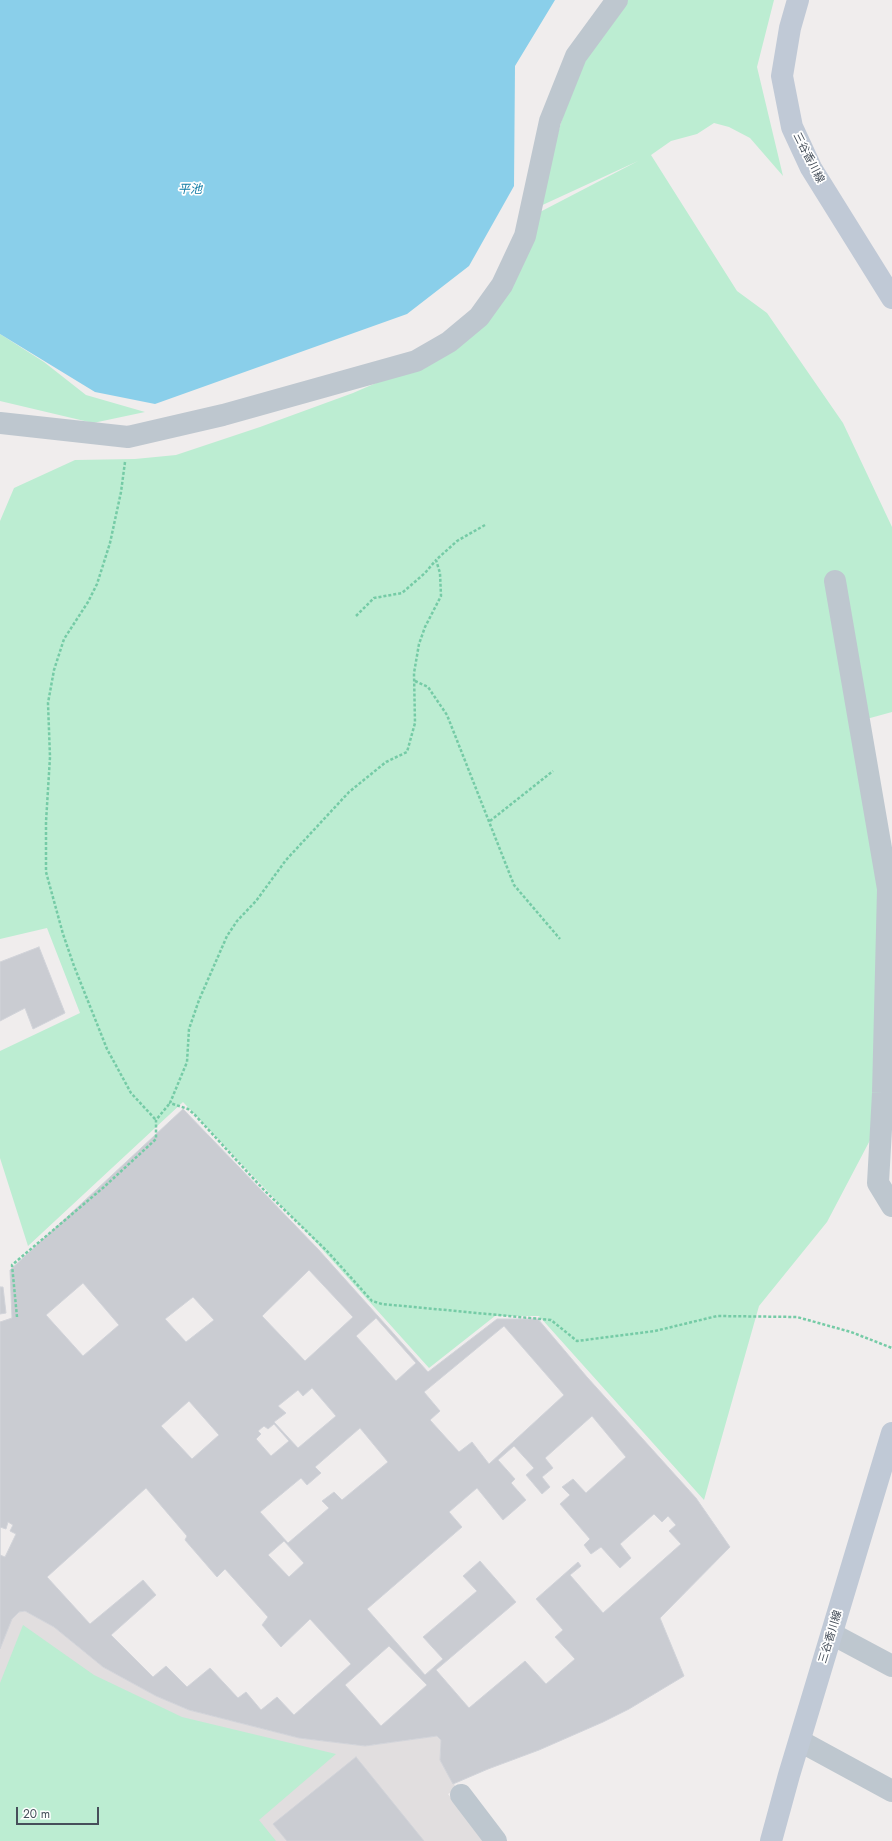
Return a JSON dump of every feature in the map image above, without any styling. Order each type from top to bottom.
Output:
[{"type":"main road","name":"三谷香川線","points":[[798,0],[790,28],[782,76],[792,127],[811,168],[892,298]]},
{"type":"main road","name":"三谷香川線","points":[[771,1841],[892,1433]]},
{"type":"street","points":[[0,423],[128,437],[223,415],[416,361],[449,342],[479,317],[502,285],[525,236],[550,121],[576,56],[617,0]]},
{"type":"street","points":[[835,581],[888,889],[883,1092],[878,1183],[892,1206]]},
{"type":"street","points":[[832,1634],[892,1666]]},
{"type":"street","points":[[800,1741],[892,1791]]},
{"type":"street","points":[[461,1795],[496,1841]]},
{"type":"path","points":[[128,437],[121,492],[110,544],[97,584],[88,602],[64,639],[54,670],[48,703],[50,757],[46,822],[46,872],[74,966],[107,1049],[132,1093],[156,1120]]},
{"type":"path","points":[[356,616],[374,598],[402,593],[425,573],[436,560],[457,541],[486,525]]},
{"type":"path","points":[[17,1317],[12,1265],[104,1187],[156,1139],[156,1120],[170,1103],[187,1062],[189,1029],[199,1000],[227,936],[237,921],[256,901],[286,860],[349,792],[386,762],[407,752],[414,723],[414,672],[419,644],[425,627],[441,596],[440,573],[436,560]]},
{"type":"path","points":[[415,681],[428,687],[448,715],[514,885],[560,939]]},
{"type":"path","points":[[490,821],[553,771]]},
{"type":"path","points":[[170,1103],[188,1109],[194,1114],[264,1190],[327,1251],[372,1300],[382,1304],[551,1320],[577,1341],[655,1331],[717,1316],[797,1317],[851,1332],[892,1348]]},
{"type":"shaded area","points":[[25,1611],[54,1627],[103,1667],[156,1696],[189,1710],[299,1738],[365,1746],[437,1736],[441,1740],[440,1760],[457,1789],[448,1794],[484,1841],[0,1841],[0,1649],[12,1619],[19,1612]]},
{"type":"green space","points":[[622,0],[774,0],[757,67],[783,176],[750,138],[729,127],[714,123],[697,134],[671,141],[651,155],[737,291],[767,313],[843,423],[892,527],[892,712],[852,723],[892,947],[878,1125],[827,1222],[759,1306],[704,1500],[539,1316],[495,1316],[429,1368],[313,1239],[183,1102],[28,1246],[0,1158],[0,1051],[80,1013],[47,928],[0,939],[0,521],[14,488],[75,460],[135,459],[176,455],[260,427],[353,393],[413,367],[454,346],[538,213],[638,161],[536,208],[580,58]]},
{"type":"green space","points":[[0,334],[44,362],[86,395],[145,412],[93,423],[0,401]]},
{"type":"green space","points":[[23,1625],[94,1675],[182,1717],[336,1754],[259,1820],[276,1841],[0,1841],[0,1683]]},
{"type":"water","name":"平池","points":[[0,0],[555,0],[515,66],[514,186],[469,266],[407,314],[155,404],[95,392],[0,334]]},
{"type":"building","points":[[39,947],[65,1013],[33,1029],[25,1008],[0,1021],[0,962]]},
{"type":"building","points":[[183,1109],[318,1249],[428,1372],[497,1319],[538,1319],[587,1377],[696,1498],[730,1547],[660,1618],[684,1676],[629,1709],[603,1722],[539,1750],[453,1784],[440,1760],[441,1740],[437,1736],[365,1746],[299,1738],[189,1710],[156,1696],[103,1667],[54,1627],[25,1611],[19,1612],[12,1619],[0,1649],[0,1322],[12,1318],[10,1270]]},
{"type":"building","points":[[309,1270],[353,1317],[305,1361],[262,1316]]},
{"type":"building","points":[[83,1283],[119,1325],[83,1356],[46,1315]]},
{"type":"building","points":[[0,1287],[3,1287],[6,1313],[0,1314]]},
{"type":"building","points":[[193,1297],[214,1320],[186,1342],[165,1319]]},
{"type":"building","points":[[376,1318],[416,1363],[396,1381],[356,1336]]},
{"type":"building","points":[[504,1326],[564,1395],[489,1464],[472,1442],[459,1452],[430,1420],[440,1411],[424,1392]]},
{"type":"building","points":[[312,1388],[336,1416],[298,1448],[274,1422],[286,1413],[278,1406],[298,1390],[303,1396]]},
{"type":"building","points":[[189,1401],[219,1435],[192,1459],[161,1426]]},
{"type":"building","points":[[592,1416],[626,1457],[586,1493],[573,1479],[562,1487],[570,1495],[560,1504],[590,1539],[584,1545],[591,1554],[601,1547],[620,1568],[631,1558],[620,1544],[654,1514],[662,1522],[668,1516],[676,1525],[669,1531],[681,1544],[603,1613],[570,1575],[581,1566],[578,1562],[536,1599],[563,1630],[555,1637],[575,1659],[546,1684],[525,1661],[469,1708],[436,1670],[516,1602],[480,1561],[463,1576],[477,1591],[423,1637],[443,1659],[425,1675],[367,1609],[462,1527],[449,1512],[477,1488],[503,1520],[526,1500],[511,1483],[515,1479],[498,1460],[514,1446],[534,1468],[526,1475],[542,1494],[550,1487],[542,1477],[553,1468],[545,1458]]},
{"type":"building","points":[[274,1424],[289,1441],[271,1456],[256,1439],[261,1434],[258,1431],[264,1426],[268,1429]]},
{"type":"building","points":[[360,1428],[388,1462],[342,1500],[334,1492],[322,1501],[329,1508],[288,1543],[260,1512],[301,1478],[307,1485],[321,1473],[315,1467]]},
{"type":"building","points":[[146,1488],[187,1536],[185,1540],[217,1577],[225,1569],[268,1617],[262,1625],[281,1647],[310,1619],[351,1664],[294,1715],[277,1697],[261,1710],[246,1692],[238,1698],[210,1668],[187,1687],[166,1666],[153,1677],[111,1635],[156,1595],[143,1580],[90,1624],[47,1577]]},
{"type":"building","points":[[8,1522],[13,1525],[10,1531],[16,1534],[5,1557],[0,1555],[0,1527],[6,1529]]},
{"type":"building","points":[[284,1541],[304,1563],[289,1577],[268,1555]]},
{"type":"building","points":[[389,1646],[427,1685],[381,1726],[345,1685]]},
{"type":"building","points":[[356,1757],[424,1841],[287,1841],[273,1824]]}]
